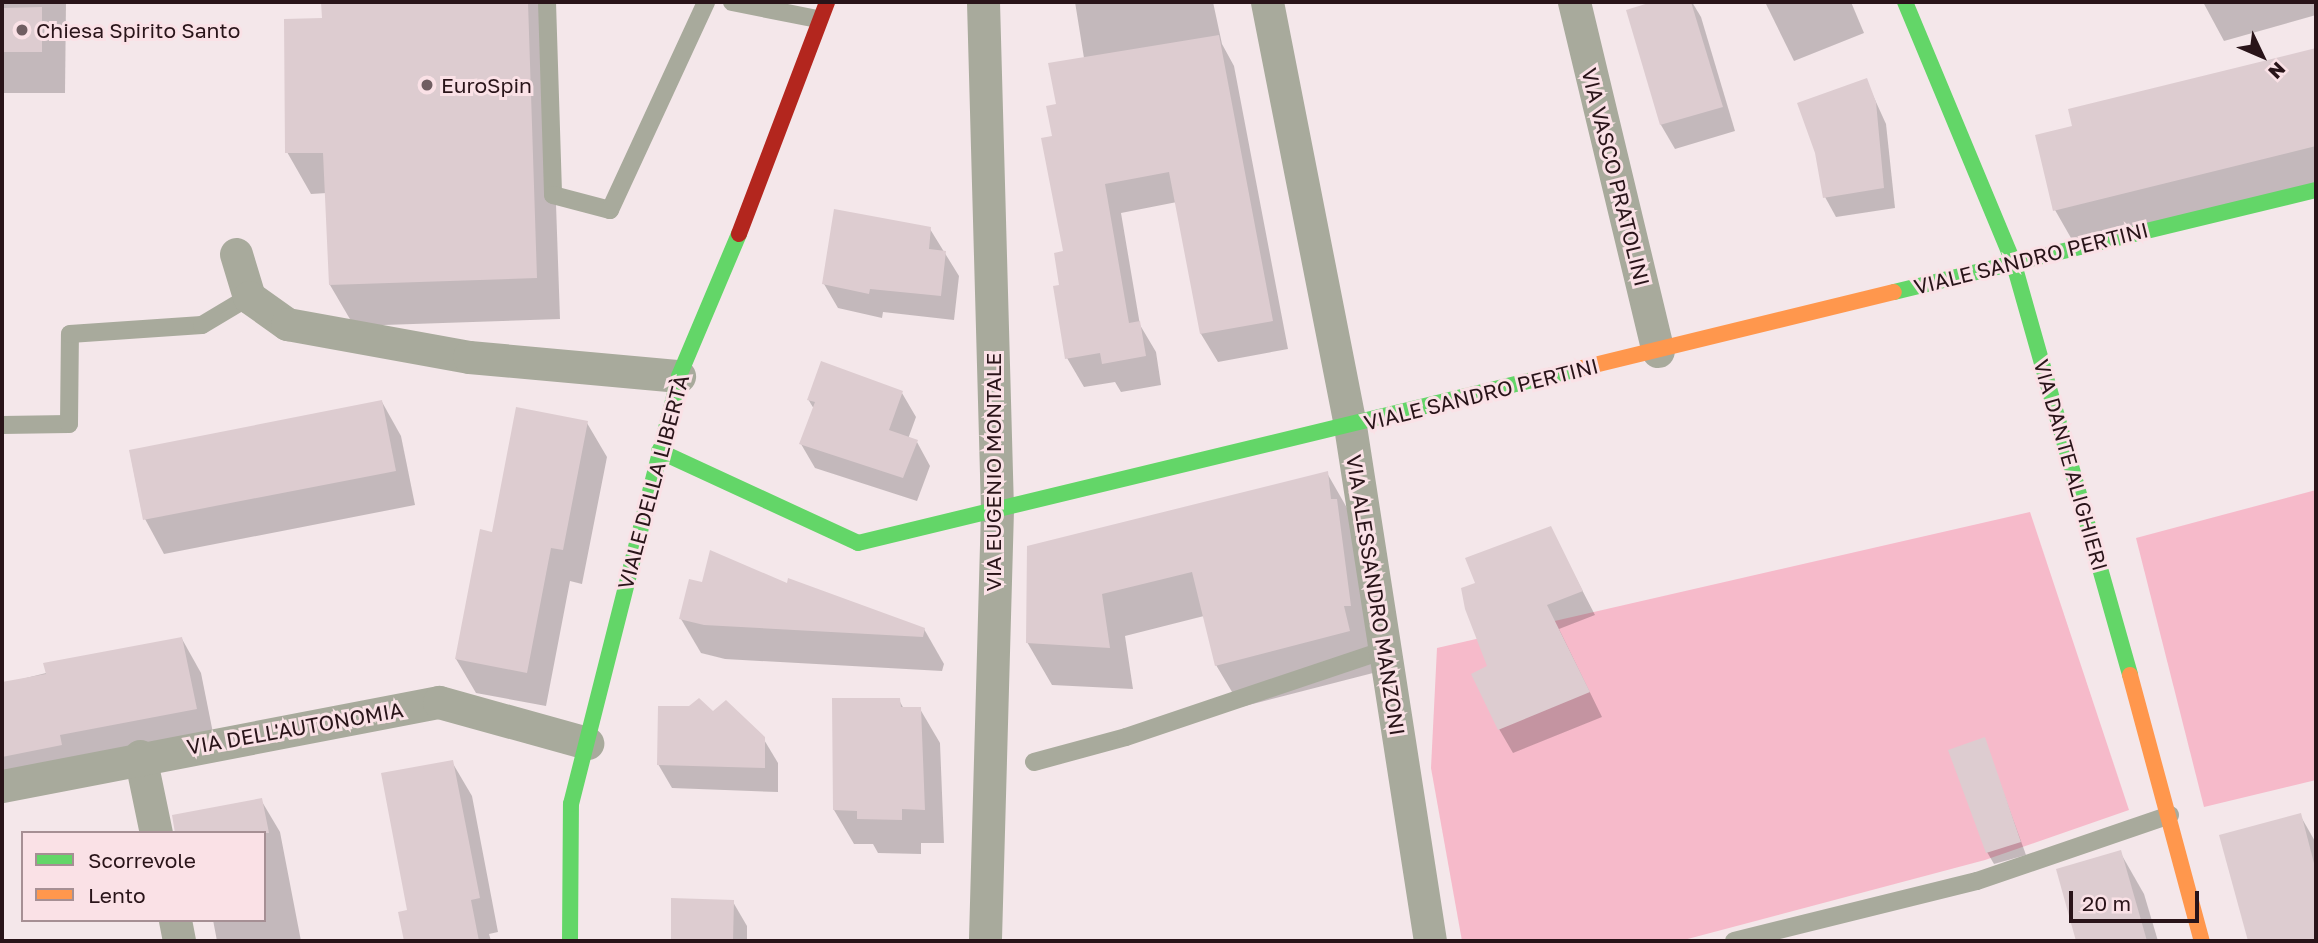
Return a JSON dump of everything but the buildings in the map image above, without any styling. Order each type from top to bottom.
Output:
[{"type":"street","name":"VIALE DELLA LIBERTÀ","points":[[570,941],[571,804],[679,376],[708,316],[817,19],[827,2]]},
{"type":"street","name":"VIA EUGENIO MONTALE","points":[[983,2],[997,509],[985,941]]},
{"type":"street","name":"VIA ALESSANDRO MANZONI","points":[[1267,2],[1350,426],[1430,941]]},
{"type":"street","name":"VIA VASCO PRATOLINI","points":[[1574,2],[1658,351]]},
{"type":"street","name":"VIA DANTE ALIGHIERI","points":[[1905,2],[2013,261],[2171,815],[2202,941]]},
{"type":"street","name":"VIALE SANDRO PERTINI","points":[[659,451],[858,542],[1350,426],[2013,261],[2316,190]]},
{"type":"street","points":[[236,254],[249,297],[287,324],[468,357],[679,376]]},
{"type":"street","name":"VIA DELL'AUTONOMIA","points":[[2,786],[140,756],[439,702],[587,743]]},
{"type":"street","points":[[140,756],[156,831]]},
{"type":"street","points":[[175,922],[179,941]]},
{"type":"lane","points":[[547,2],[553,195],[610,210],[706,2]]},
{"type":"lane","points":[[732,2],[817,19]]},
{"type":"lane","points":[[2,425],[69,424],[70,334],[202,325],[249,297]]},
{"type":"lane","points":[[1034,762],[1126,737],[1385,650]]},
{"type":"lane","points":[[1734,941],[1977,881],[2171,815]]},
{"type":"shaded area","points":[[2316,490],[2316,780],[2204,807],[2136,538]]},
{"type":"shaded area","points":[[2030,512],[2129,810],[1985,860],[1680,941],[1462,941],[1431,768],[1437,648]]},
{"type":"traffic: fast","points":[[1905,2],[2013,261],[2130,675]]},
{"type":"traffic: fast","points":[[1894,292],[2316,190]]},
{"type":"traffic: fast","points":[[570,941],[571,804],[679,376],[739,234]]},
{"type":"traffic: fast","points":[[659,451],[858,543],[1578,369]]},
{"type":"traffic: slow","points":[[1578,369],[1894,292]]},
{"type":"traffic: slow","points":[[2130,675],[2202,941]]},
{"type":"traffic: jam","points":[[739,234],[827,2]]},
{"type":"place","name":"Chiesa Spirito Santo","points":[[22,30]]},
{"type":"place","name":"EuroSpin","points":[[427,85]]}]
